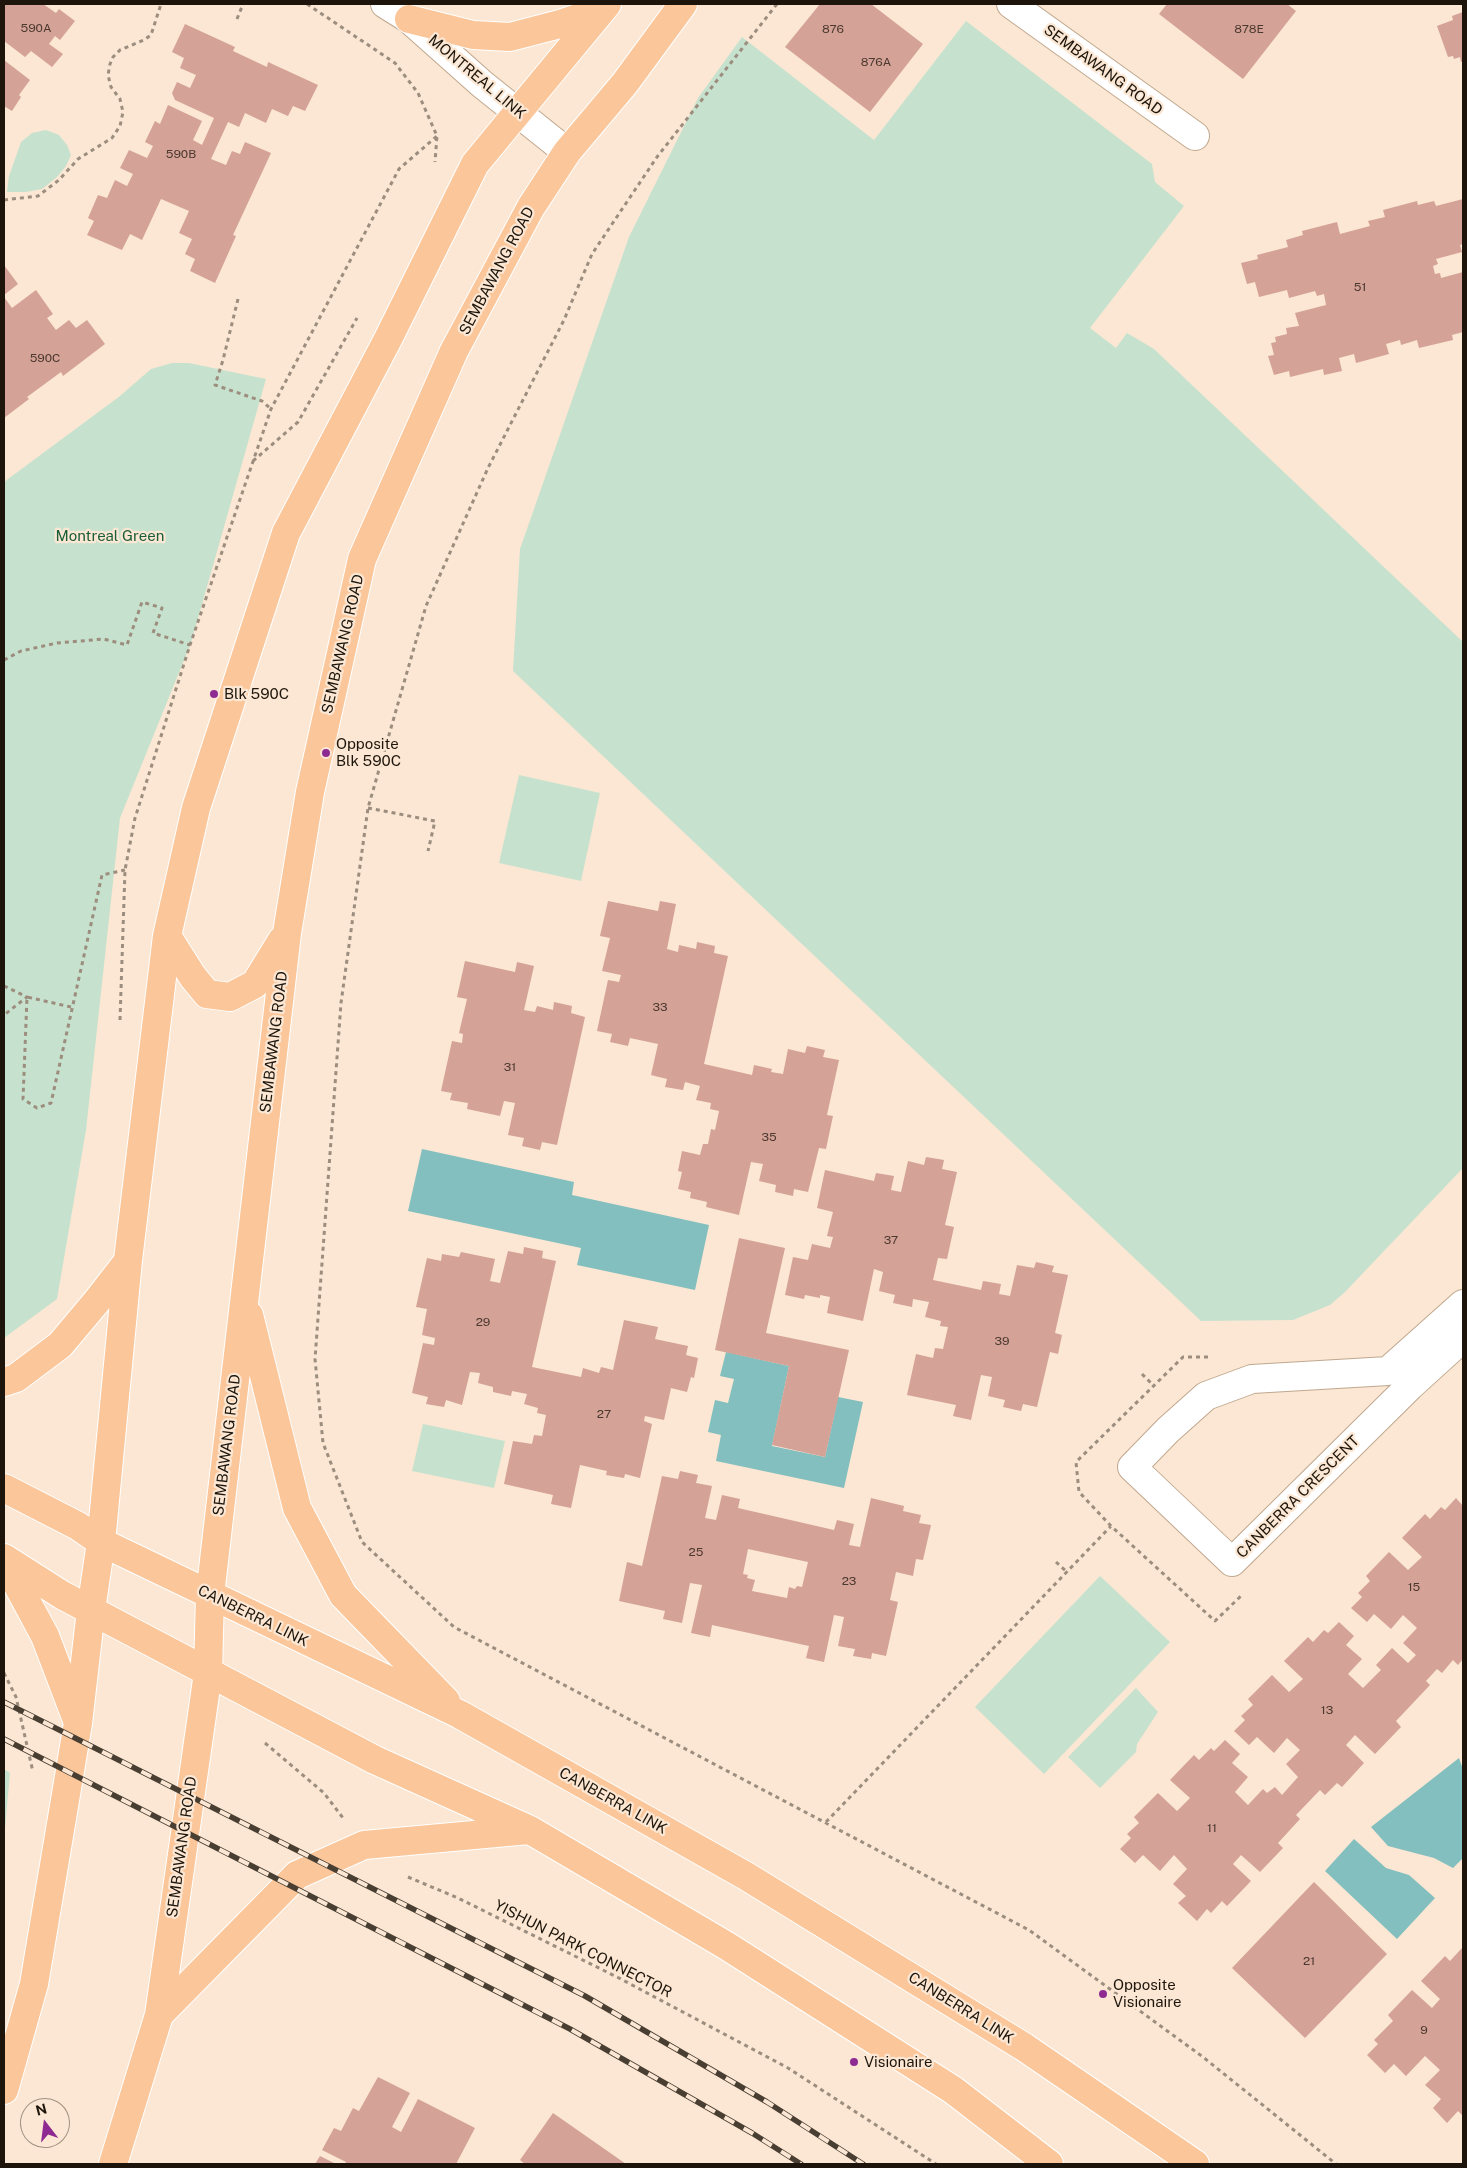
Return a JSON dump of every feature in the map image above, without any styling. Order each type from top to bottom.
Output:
[{"type":"main road","name":"SEMBAWANG ROAD","points":[[113,2164],[158,2015],[208,1673],[210,1595],[287,933],[310,792],[362,558],[454,351],[531,207],[567,152],[625,83],[683,4]]},
{"type":"main road","points":[[409,19],[473,35],[510,37],[560,24],[604,7]]},
{"type":"main road","points":[[4,2090],[34,1984],[78,1724],[101,1542],[128,1260],[167,936],[196,808],[286,533],[388,339],[475,164],[604,7]]},
{"type":"main road","points":[[167,936],[193,977],[207,994],[230,997],[255,984],[287,933]]},
{"type":"main road","points":[[4,1382],[16,1378],[60,1345],[128,1260]]},
{"type":"main road","points":[[244,1297],[297,1508],[343,1595],[459,1714]]},
{"type":"main road","name":"CANBERRA LINK","points":[[4,1488],[78,1526],[101,1542],[459,1714],[746,1876],[1024,2047],[1194,2164]]},
{"type":"main road","points":[[4,1559],[62,1595],[375,1760],[530,1830],[727,1946],[953,2090],[1049,2164]]},
{"type":"main road","points":[[4,1559],[45,1636],[78,1724]]},
{"type":"main road","points":[[158,2015],[297,1875],[364,1845],[530,1830]]},
{"type":"street","name":"MONTREAL LINK","points":[[385,4],[409,19],[482,84],[567,152]]},
{"type":"street","name":"SEMBAWANG ROAD","points":[[1011,4],[1195,136]]},
{"type":"street","name":"CANBERRA CRESCENT","points":[[1463,1304],[1388,1371],[1252,1379],[1206,1396],[1168,1430],[1132,1467],[1232,1562],[1410,1386],[1463,1338]]},
{"type":"path","points":[[4,200],[38,196],[59,180],[78,159],[112,138],[120,126],[123,112],[120,99],[111,87],[108,75],[110,64],[113,57],[120,50],[151,35],[161,4]]},
{"type":"path","points":[[238,19],[243,4]]},
{"type":"path","points":[[307,4],[396,63],[418,93],[437,136],[435,164]]},
{"type":"path","points":[[777,4],[657,156],[592,254],[564,320],[488,468],[426,606],[368,808],[341,1003],[315,1359],[323,1443],[362,1542],[454,1627],[1029,1930],[1203,2057],[1336,2164]]},
{"type":"path","points":[[238,299],[215,385],[262,401],[271,409]]},
{"type":"path","points":[[253,461],[298,422],[361,310]]},
{"type":"path","points":[[4,660],[21,651],[57,643],[104,638],[127,644],[142,602],[162,608],[153,633],[190,644]]},
{"type":"path","points":[[368,808],[435,821],[428,851]]},
{"type":"path","points":[[27,997],[24,1099],[37,1108],[51,1103],[102,875],[125,870]]},
{"type":"path","points":[[4,986],[27,997],[71,1007]]},
{"type":"path","points":[[4,1015],[27,997]]},
{"type":"path","points":[[1210,1357],[1183,1358],[1076,1462],[1079,1492],[1111,1526],[1215,1621],[1243,1594]]},
{"type":"path","points":[[1142,1374],[1154,1386]]},
{"type":"path","points":[[826,1822],[1111,1526]]},
{"type":"path","points":[[1056,1562],[1067,1572]]},
{"type":"path","points":[[4,1673],[16,1696],[34,1778]]},
{"type":"path","points":[[258,1738],[324,1793],[364,1845]]},
{"type":"path","name":"YISHUN PARK CONNECTOR","points":[[407,1876],[458,1898],[620,1978],[788,2068],[936,2164]]},
{"type":"green space","points":[[966,21],[1152,164],[1155,182],[1184,206],[1090,328],[1116,348],[1127,333],[1154,349],[1463,642],[1463,1168],[1345,1292],[1330,1305],[1293,1320],[1201,1321],[513,671],[520,549],[629,237],[698,98],[742,37],[874,140]]},
{"type":"green space","points":[[46,130],[59,135],[67,145],[71,155],[66,166],[57,177],[42,189],[26,192],[7,192],[9,176],[21,142],[32,133]]},
{"type":"green space","name":"Montreal Green","points":[[172,363],[189,363],[266,379],[191,643],[120,818],[86,1130],[57,1299],[4,1338],[4,482],[120,396],[151,369]]},
{"type":"green space","points":[[519,775],[600,793],[581,881],[499,863]]},
{"type":"green space","points":[[423,1424],[505,1441],[494,1488],[412,1471]]},
{"type":"green space","points":[[1100,1576],[1170,1642],[1044,1774],[975,1707]]},
{"type":"green space","points":[[1136,1688],[1158,1712],[1137,1744],[1136,1752],[1100,1788],[1068,1757]]},
{"type":"green space","points":[[4,1769],[10,1773],[4,1840]]},
{"type":"water","points":[[422,1149],[574,1182],[572,1195],[709,1225],[695,1290],[577,1265],[581,1248],[408,1211]]},
{"type":"water","points":[[726,1352],[789,1366],[772,1446],[825,1457],[838,1397],[863,1402],[844,1488],[716,1461],[721,1435],[708,1432],[715,1400],[728,1403],[734,1379],[720,1376]]},
{"type":"water","points":[[1459,1758],[1463,1769],[1463,1858],[1453,1868],[1434,1858],[1388,1846],[1371,1827]]},
{"type":"water","points":[[1354,1839],[1386,1868],[1409,1875],[1435,1898],[1397,1939],[1325,1871]]},
{"type":"building","points":[[4,4],[43,4],[56,13],[59,9],[75,21],[60,40],[55,36],[49,44],[63,54],[52,67],[31,51],[25,57],[4,41]]},
{"type":"building","points":[[820,4],[871,4],[923,44],[870,112],[785,47]]},
{"type":"building","points":[[1167,4],[1287,4],[1296,11],[1243,79],[1159,14]]},
{"type":"building","points":[[1463,12],[1463,61],[1461,62],[1460,57],[1454,59],[1453,56],[1448,57],[1437,26],[1453,20],[1452,16]]},
{"type":"building","points":[[185,24],[235,47],[233,51],[267,67],[268,62],[318,85],[305,111],[293,106],[288,116],[272,109],[266,123],[245,113],[239,127],[228,122],[211,159],[226,165],[232,151],[240,154],[245,142],[271,153],[233,235],[236,236],[215,283],[190,271],[195,259],[185,254],[192,239],[179,233],[189,211],[161,199],[142,240],[130,234],[122,250],[87,235],[94,221],[88,218],[98,195],[107,198],[115,180],[127,186],[133,174],[120,168],[129,150],[147,158],[153,146],[145,142],[155,121],[160,124],[168,105],[202,121],[193,140],[202,145],[214,118],[175,100],[172,93],[177,82],[190,88],[196,75],[180,68],[184,58],[172,52]]},
{"type":"building","points":[[4,60],[30,80],[19,95],[21,97],[12,111],[4,106]]},
{"type":"building","points":[[1463,199],[1463,244],[1460,245],[1462,252],[1436,259],[1438,264],[1433,266],[1435,274],[1440,273],[1441,278],[1463,272],[1463,332],[1452,335],[1453,340],[1419,348],[1417,340],[1401,345],[1400,340],[1386,344],[1389,354],[1356,363],[1354,354],[1339,358],[1342,371],[1324,375],[1323,369],[1290,377],[1289,371],[1274,375],[1268,356],[1274,355],[1271,343],[1276,342],[1275,337],[1287,334],[1286,328],[1299,326],[1295,313],[1326,305],[1324,294],[1317,296],[1315,291],[1289,298],[1287,290],[1259,297],[1255,282],[1247,284],[1241,263],[1258,259],[1257,255],[1288,247],[1286,240],[1303,235],[1302,231],[1337,222],[1340,234],[1370,226],[1368,221],[1385,217],[1383,210],[1417,201],[1418,205],[1434,201],[1436,206]]},
{"type":"building","points":[[4,265],[18,284],[4,295]]},
{"type":"building","points":[[36,290],[53,314],[47,318],[56,330],[69,320],[76,328],[87,320],[105,344],[63,376],[61,372],[27,397],[29,399],[4,418],[4,297],[12,308]]},
{"type":"building","points":[[608,901],[658,911],[660,901],[676,904],[667,949],[678,952],[679,945],[696,949],[697,942],[715,946],[714,953],[728,956],[704,1064],[752,1075],[754,1065],[772,1069],[771,1072],[783,1074],[788,1049],[805,1053],[807,1046],[825,1050],[823,1057],[839,1060],[827,1115],[833,1116],[826,1149],[819,1148],[808,1192],[794,1189],[793,1196],[775,1192],[776,1185],[759,1181],[763,1164],[751,1162],[739,1215],[706,1207],[707,1202],[690,1198],[691,1192],[678,1189],[682,1172],[678,1171],[682,1151],[700,1155],[703,1144],[708,1144],[711,1129],[715,1130],[719,1111],[710,1109],[711,1103],[696,1100],[700,1086],[685,1082],[683,1090],[665,1087],[667,1079],[651,1075],[658,1044],[630,1038],[628,1046],[610,1042],[612,1034],[597,1031],[608,980],[619,982],[621,975],[602,971],[610,938],[600,936]]},
{"type":"building","points":[[465,961],[515,972],[517,962],[534,966],[524,1010],[535,1012],[537,1006],[553,1010],[554,1002],[572,1006],[571,1013],[585,1017],[557,1145],[542,1142],[540,1150],[522,1146],[524,1138],[508,1135],[515,1103],[504,1101],[500,1116],[467,1109],[468,1103],[450,1100],[452,1093],[441,1091],[452,1041],[462,1043],[463,1034],[459,1033],[467,999],[457,997]]},
{"type":"building","points":[[926,1157],[944,1160],[942,1169],[957,1172],[945,1225],[954,1227],[947,1259],[938,1258],[933,1280],[981,1290],[983,1281],[1001,1284],[999,1294],[1010,1296],[1017,1265],[1034,1268],[1036,1262],[1054,1266],[1052,1272],[1068,1275],[1055,1333],[1062,1335],[1058,1354],[1050,1352],[1037,1407],[1023,1404],[1021,1411],[1003,1407],[1005,1400],[988,1396],[992,1377],[981,1375],[971,1420],[953,1416],[956,1405],[907,1395],[916,1354],[933,1358],[935,1348],[943,1349],[948,1327],[940,1326],[941,1321],[925,1317],[929,1302],[913,1299],[912,1307],[893,1303],[895,1295],[879,1291],[883,1272],[874,1269],[863,1321],[827,1313],[830,1297],[820,1295],[820,1298],[805,1295],[804,1299],[785,1295],[793,1257],[808,1260],[812,1244],[830,1248],[833,1237],[827,1236],[833,1212],[817,1208],[825,1170],[874,1181],[876,1173],[894,1176],[891,1190],[901,1192],[908,1161],[924,1165]]},
{"type":"building","points":[[739,1238],[785,1248],[766,1333],[849,1350],[825,1457],[772,1445],[789,1366],[715,1350]]},
{"type":"building","points":[[524,1247],[543,1251],[542,1258],[556,1261],[532,1367],[581,1377],[583,1368],[599,1373],[601,1367],[613,1370],[624,1320],[658,1327],[655,1339],[688,1346],[686,1355],[698,1358],[694,1378],[691,1377],[687,1392],[671,1388],[664,1420],[645,1416],[644,1421],[652,1424],[640,1478],[625,1474],[624,1478],[606,1475],[607,1471],[580,1465],[571,1508],[551,1504],[553,1495],[504,1484],[513,1441],[532,1444],[534,1435],[542,1436],[546,1415],[537,1413],[538,1408],[524,1404],[527,1394],[512,1391],[511,1396],[493,1392],[493,1387],[478,1383],[480,1373],[470,1372],[462,1405],[446,1400],[444,1407],[426,1404],[428,1397],[412,1393],[423,1343],[434,1345],[435,1338],[422,1335],[427,1309],[416,1307],[427,1258],[441,1261],[442,1254],[459,1257],[461,1252],[495,1259],[490,1281],[500,1283],[508,1251],[523,1254]]},
{"type":"building","points":[[680,1471],[698,1475],[696,1483],[712,1486],[705,1518],[716,1520],[722,1495],[740,1499],[738,1508],[834,1530],[837,1520],[854,1524],[849,1545],[860,1547],[871,1498],[904,1506],[903,1511],[921,1515],[919,1523],[931,1525],[923,1560],[916,1559],[913,1576],[896,1572],[890,1600],[898,1602],[886,1656],[872,1653],[871,1659],[853,1656],[855,1649],[838,1646],[844,1617],[834,1615],[824,1662],[806,1658],[809,1646],[712,1625],[710,1637],[691,1633],[702,1585],[690,1583],[682,1623],[663,1619],[665,1611],[619,1601],[627,1562],[642,1566],[662,1476],[678,1479]],"holes":[[[748,1549],[808,1562],[802,1587],[797,1586],[795,1589],[789,1587],[787,1598],[752,1591],[755,1580],[747,1578],[748,1575],[743,1574]]]},
{"type":"building","points":[[1456,1498],[1463,1506],[1463,1659],[1458,1665],[1453,1660],[1442,1673],[1437,1669],[1426,1681],[1430,1685],[1396,1721],[1401,1727],[1375,1754],[1355,1735],[1346,1745],[1364,1763],[1342,1787],[1337,1783],[1325,1795],[1320,1790],[1296,1815],[1300,1819],[1278,1843],[1283,1848],[1260,1872],[1241,1855],[1233,1864],[1251,1881],[1227,1906],[1222,1901],[1211,1913],[1207,1909],[1197,1921],[1178,1903],[1186,1896],[1173,1884],[1187,1869],[1174,1855],[1160,1871],[1143,1855],[1135,1863],[1120,1849],[1131,1838],[1127,1834],[1139,1823],[1134,1817],[1158,1793],[1177,1811],[1190,1798],[1170,1780],[1194,1755],[1199,1760],[1211,1748],[1214,1751],[1225,1740],[1240,1754],[1232,1763],[1248,1777],[1235,1792],[1248,1805],[1263,1789],[1267,1793],[1275,1787],[1282,1795],[1298,1777],[1286,1764],[1300,1750],[1287,1738],[1274,1753],[1257,1737],[1249,1745],[1234,1731],[1245,1720],[1241,1716],[1253,1705],[1248,1699],[1272,1675],[1289,1692],[1303,1679],[1284,1661],[1308,1637],[1313,1642],[1324,1630],[1328,1633],[1339,1622],[1354,1636],[1346,1645],[1362,1659],[1348,1674],[1363,1688],[1381,1670],[1376,1665],[1392,1648],[1408,1663],[1416,1655],[1403,1643],[1417,1628],[1403,1615],[1391,1629],[1374,1614],[1367,1622],[1351,1608],[1362,1597],[1358,1593],[1370,1581],[1366,1576],[1389,1552],[1408,1570],[1422,1557],[1402,1538],[1425,1514],[1430,1519],[1441,1507],[1445,1510]]},
{"type":"building","points":[[1314,1882],[1387,1954],[1305,2038],[1232,1968]]},
{"type":"building","points":[[1462,1948],[1463,2113],[1462,2115],[1458,2111],[1447,2123],[1433,2108],[1441,2099],[1425,2085],[1440,2070],[1425,2056],[1406,2076],[1394,2064],[1385,2073],[1367,2055],[1378,2044],[1374,2040],[1393,2021],[1388,2015],[1412,1990],[1432,2008],[1440,1999],[1421,1981],[1445,1956],[1450,1961]]},
{"type":"building","points":[[378,2077],[410,2093],[392,2127],[401,2132],[418,2099],[475,2128],[456,2164],[345,2164],[346,2162],[322,2150],[334,2128],[341,2131],[353,2108],[359,2111]]},
{"type":"building","points":[[553,2113],[626,2164],[525,2164],[520,2160]]},
{"type":"building","points":[[320,2156],[336,2164],[315,2164]]},
{"type":"railway","points":[[4,1702],[585,1996],[767,2102],[863,2164]]},
{"type":"railway","points":[[4,1739],[570,2029],[752,2133],[801,2164]]},
{"type":"place","name":"Blk 590C","points":[[214,694]]},
{"type":"place","name":"Opposite Blk 590C","points":[[326,753]]},
{"type":"place","name":"Opposite Visionaire","points":[[1103,1994]]},
{"type":"place","name":"Visionaire","points":[[854,2062]]}]
